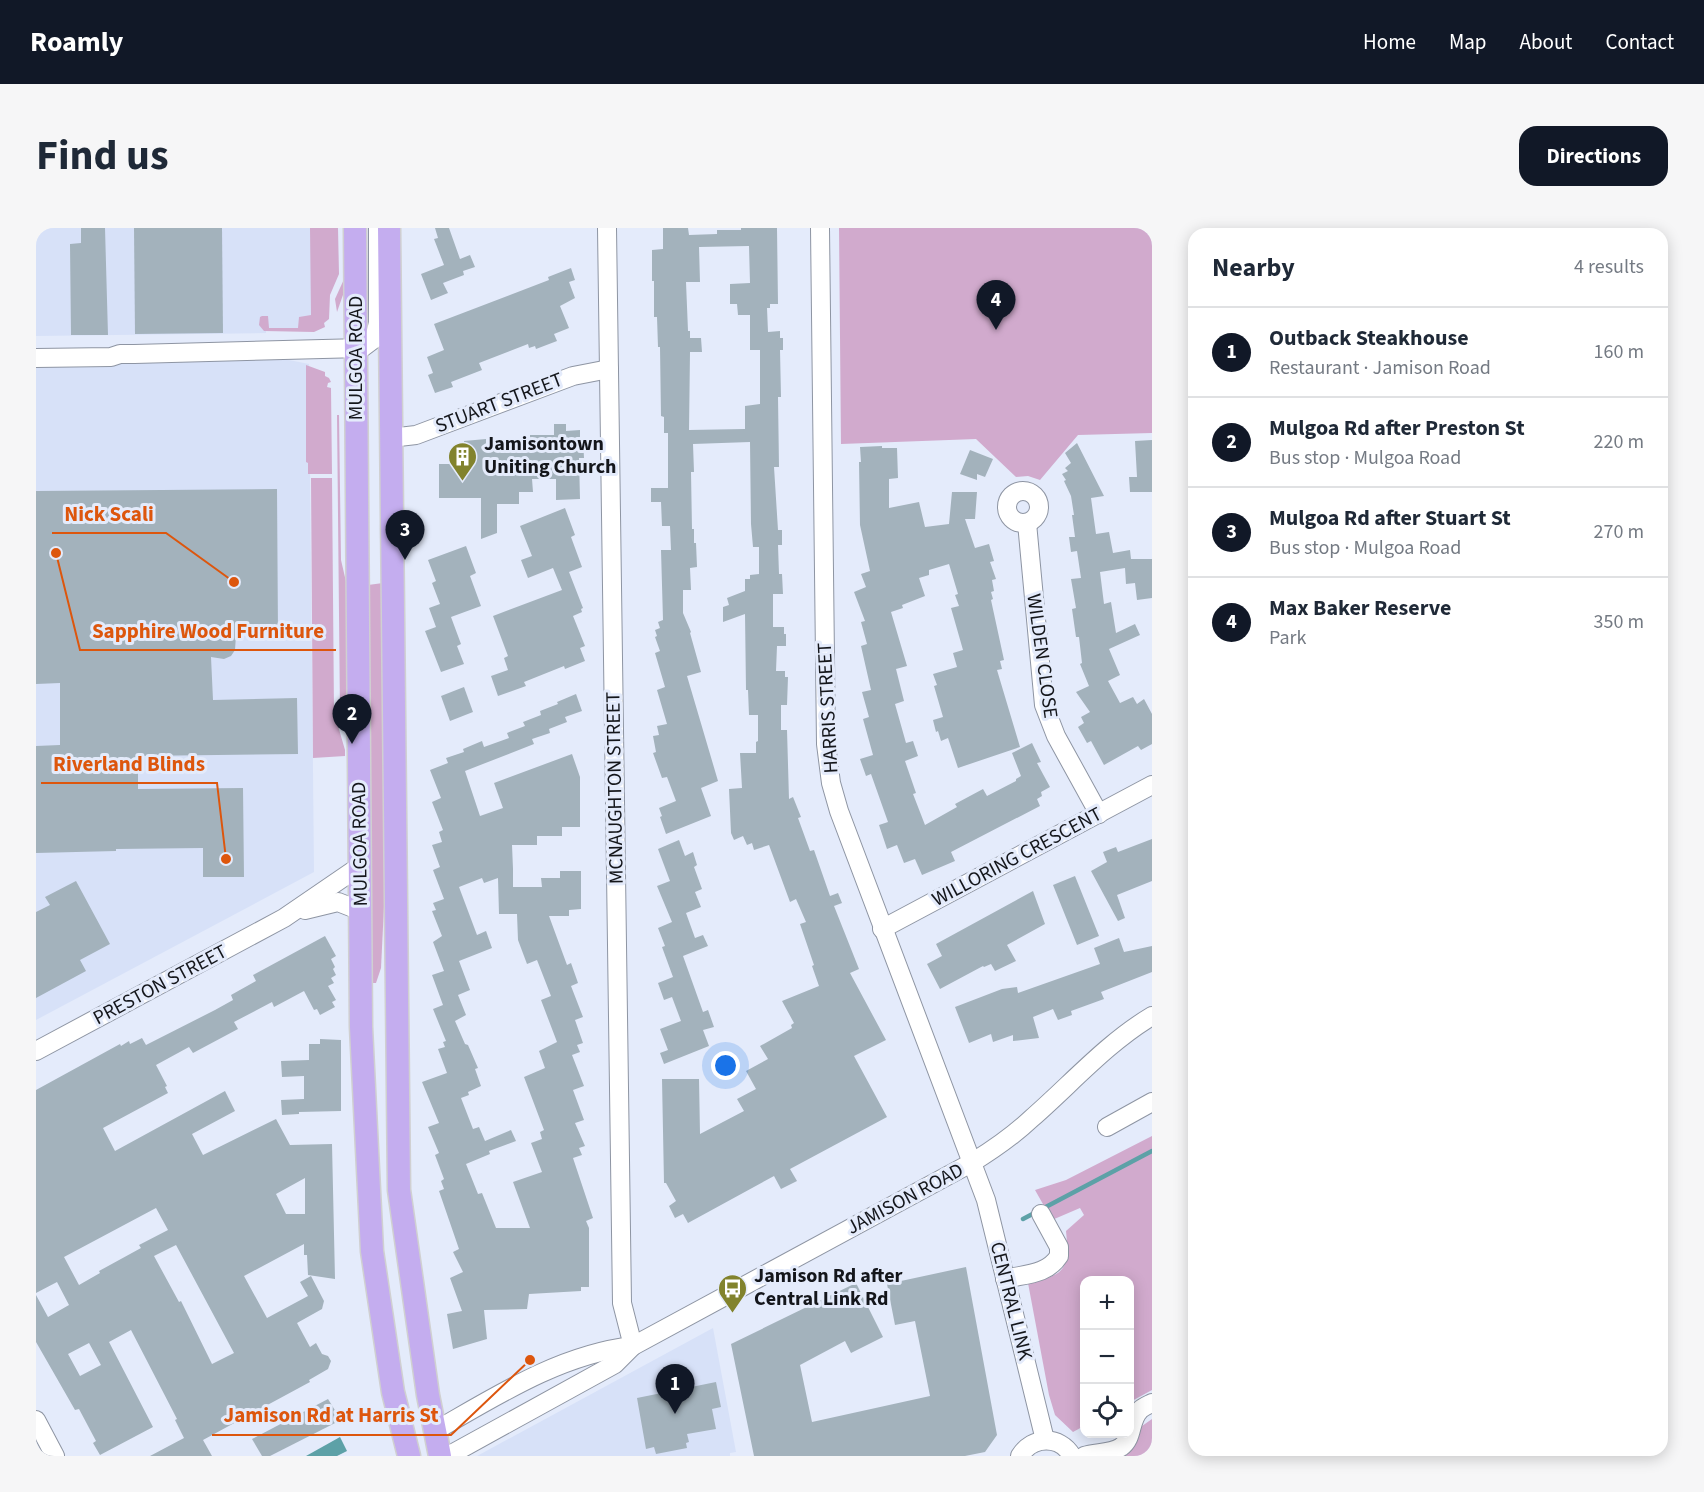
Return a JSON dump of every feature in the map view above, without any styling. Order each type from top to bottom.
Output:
[{"type":"main road","name":"MULGOA ROAD","points":[[355,228],[361,1027],[372,1251],[403,1453]]},
{"type":"main road","name":"MULGOA ROAD","points":[[389,228],[399,1190],[440,1456]]},
{"type":"main road","name":"JAMISON ROAD","points":[[403,1453],[435,1431]]},
{"type":"street","points":[[36,358],[362,348],[371,343],[378,323],[378,228]]},
{"type":"street","name":"MCNAUGHTON STREET","points":[[607,228],[622,1303],[633,1346]]},
{"type":"street","name":"HARRIS STREET","points":[[820,228],[826,744],[831,783],[882,929],[973,1162]]},
{"type":"street","name":"STUART STREET","points":[[390,438],[416,435],[573,375],[609,369]]},
{"type":"street","name":"WILDEN CLOSE","points":[[1027,523],[1044,705],[1056,736],[1099,814]]},
{"type":"street","name":"WILLORING CRESCENT","points":[[882,929],[1152,785]]},
{"type":"street","name":"PRESTON STREET","points":[[36,1051],[284,918],[360,866]]},
{"type":"street","name":"PRESTON STREET","points":[[284,918],[331,903],[345,904],[361,911]]},
{"type":"street","name":"JAMISON ROAD","points":[[447,1456],[615,1364],[633,1346],[973,1162],[998,1146],[1104,1051],[1152,1016]]},
{"type":"street","points":[[1107,1127],[1152,1102]]},
{"type":"street","name":"CENTRAL LINK","points":[[973,1162],[986,1200],[1045,1440]]},
{"type":"street","points":[[1005,1279],[1048,1268],[1059,1256],[1059,1247],[1041,1214]]},
{"type":"street","name":"JAMISON ROAD","points":[[435,1431],[549,1370],[610,1349],[633,1346]]},
{"type":"street","points":[[1084,1456],[1120,1447],[1130,1434],[1139,1410],[1152,1403]]},
{"type":"street","points":[[36,1420],[55,1456]]},
{"type":"street","points":[[1020,1456],[1028,1446],[1045,1440],[1063,1445],[1072,1456]]},
{"type":"shaded area","points":[[36,228],[327,228],[324,326],[266,331],[266,333],[36,336]]},
{"type":"shaded area","points":[[310,228],[338,228],[339,274],[330,295],[329,319],[324,323],[325,327],[314,332],[264,331],[259,325],[262,316],[268,316],[269,328],[298,328],[299,317],[311,315]]},
{"type":"shaded area","points":[[839,228],[1152,228],[1152,433],[1078,435],[1040,480],[1028,476],[1016,477],[976,439],[841,444]]},
{"type":"shaded area","points":[[345,277],[344,292],[337,312],[335,299]]},
{"type":"shaded area","points":[[279,358],[309,364],[314,872],[36,1020],[36,365]]},
{"type":"shaded area","points":[[306,365],[325,372],[325,376],[331,382],[327,387],[331,388],[332,474],[308,474]]},
{"type":"shaded area","points":[[337,415],[339,415],[341,560],[350,599],[350,746],[340,714]]},
{"type":"shaded area","points":[[311,478],[332,478],[334,712],[345,756],[313,758]]},
{"type":"shaded area","points":[[383,583],[385,886],[381,968],[376,983],[370,983],[368,585]]},
{"type":"shaded area","points":[[1152,1136],[1152,1390],[1134,1400],[1134,1276],[1080,1276],[1080,1428],[1073,1432],[1055,1415],[1049,1395],[1028,1283],[1050,1277],[1062,1269],[1067,1254],[1066,1231],[1084,1215],[1080,1208],[1052,1220],[1035,1190],[1066,1180]]},
{"type":"shaded area","points":[[713,1328],[736,1452],[730,1453],[730,1456],[477,1456]]},
{"type":"shaded area","points":[[1152,1419],[1152,1456],[1120,1456],[1134,1438],[1142,1426]]},
{"type":"shaded area","points":[[340,1437],[347,1451],[337,1456],[306,1456]]},
{"type":"building","points":[[81,228],[105,228],[108,335],[71,335],[70,244],[81,243]]},
{"type":"building","points":[[134,228],[222,228],[223,333],[135,334]]},
{"type":"building","points":[[435,228],[449,228],[460,259],[470,255],[475,267],[463,271],[464,275],[443,283],[448,293],[431,300],[421,274],[444,265],[434,239],[438,238]]},
{"type":"building","points":[[663,228],[688,228],[689,235],[717,234],[717,230],[741,230],[741,228],[777,228],[778,304],[770,304],[770,308],[767,308],[768,332],[780,331],[780,338],[783,338],[783,350],[780,350],[781,397],[778,397],[779,467],[774,467],[778,530],[782,530],[782,545],[778,545],[779,574],[782,574],[783,594],[773,594],[773,627],[784,627],[784,634],[786,634],[786,646],[777,646],[776,671],[785,671],[785,677],[788,677],[787,705],[781,705],[781,730],[787,730],[789,799],[793,797],[810,851],[814,850],[830,896],[838,893],[842,903],[834,906],[859,969],[850,973],[886,1040],[854,1056],[887,1117],[790,1169],[797,1181],[781,1189],[774,1176],[688,1223],[683,1214],[675,1218],[669,1206],[676,1201],[664,1183],[662,1079],[699,1079],[700,1134],[744,1111],[737,1099],[756,1089],[746,1071],[768,1059],[760,1046],[792,1028],[791,1025],[794,1023],[782,1001],[819,986],[800,924],[806,922],[796,899],[790,902],[769,845],[754,850],[752,843],[747,845],[743,836],[734,840],[731,833],[729,789],[742,788],[740,753],[756,753],[756,742],[758,741],[758,715],[749,715],[748,690],[746,690],[745,614],[723,622],[723,607],[729,605],[727,598],[745,591],[745,579],[750,579],[750,575],[759,574],[759,547],[753,547],[751,524],[750,442],[693,444],[692,529],[694,529],[694,543],[696,543],[697,567],[690,568],[691,590],[683,590],[683,613],[691,632],[701,672],[687,676],[718,781],[701,788],[711,816],[666,834],[660,817],[662,816],[659,808],[676,801],[667,777],[662,778],[653,753],[656,752],[653,736],[659,735],[657,726],[667,724],[657,690],[665,687],[655,653],[660,651],[655,630],[660,628],[658,622],[663,620],[661,550],[671,550],[670,526],[662,526],[661,502],[651,502],[651,488],[668,488],[668,433],[664,433],[664,417],[661,416],[660,347],[658,347],[657,317],[654,317],[654,281],[652,281],[652,250],[663,249]],"holes":[[[749,246],[750,283],[730,284],[730,304],[737,304],[738,315],[750,315],[750,350],[760,350],[760,404],[745,406],[745,429],[689,430],[690,352],[702,352],[701,338],[690,338],[690,331],[688,331],[686,282],[700,282],[699,247]]]},
{"type":"building","points":[[571,268],[575,280],[569,282],[575,298],[560,306],[569,328],[554,334],[557,341],[536,349],[535,346],[529,348],[528,344],[479,363],[482,370],[451,382],[453,387],[435,393],[428,375],[433,373],[427,357],[444,350],[434,324],[549,280],[548,277]]},
{"type":"building","points":[[554,424],[566,424],[566,431],[580,430],[584,458],[579,458],[580,499],[556,500],[556,479],[532,479],[533,492],[519,492],[519,504],[497,504],[497,533],[481,539],[481,498],[439,498],[439,464],[464,464],[464,441],[486,439],[486,445],[530,445],[530,435],[554,435]]},
{"type":"building","points":[[1152,440],[1152,492],[1130,492],[1129,477],[1137,477],[1135,441]]},
{"type":"building","points":[[1077,443],[1104,496],[1091,498],[1096,534],[1109,532],[1113,553],[1130,550],[1131,559],[1152,559],[1152,598],[1137,600],[1135,583],[1126,584],[1125,568],[1100,572],[1104,604],[1111,602],[1116,633],[1135,624],[1140,635],[1109,649],[1120,675],[1108,681],[1120,703],[1133,697],[1137,704],[1144,699],[1152,714],[1152,744],[1141,750],[1138,746],[1104,765],[1091,741],[1087,743],[1078,727],[1084,723],[1081,717],[1090,712],[1076,692],[1089,686],[1080,664],[1082,663],[1079,637],[1076,637],[1072,609],[1076,608],[1071,579],[1081,578],[1077,551],[1071,552],[1069,537],[1075,537],[1072,515],[1074,515],[1071,496],[1062,474],[1068,471],[1065,468],[1071,463],[1065,453]]},
{"type":"building","points":[[882,446],[882,448],[897,448],[898,478],[889,479],[889,508],[919,502],[925,527],[949,524],[952,492],[977,492],[975,519],[965,519],[975,548],[989,544],[994,561],[990,562],[996,579],[992,580],[994,591],[991,592],[993,599],[991,600],[1004,660],[1000,661],[1002,669],[997,670],[1020,747],[958,768],[948,738],[941,741],[938,731],[936,732],[933,720],[943,717],[933,674],[957,667],[953,653],[963,650],[951,608],[959,606],[955,595],[958,594],[949,564],[929,570],[929,575],[919,578],[925,596],[891,612],[907,666],[896,669],[904,701],[895,704],[906,743],[913,741],[918,756],[905,761],[916,793],[913,794],[925,825],[957,807],[955,804],[983,789],[987,796],[1016,781],[1021,776],[1012,753],[1032,743],[1041,762],[1037,763],[1050,787],[1041,792],[1042,796],[1037,799],[1040,806],[951,852],[955,861],[922,875],[915,859],[904,863],[897,845],[887,849],[879,825],[888,822],[871,774],[866,776],[860,759],[873,755],[863,719],[869,717],[862,692],[871,690],[861,646],[867,644],[861,622],[865,621],[854,592],[866,587],[861,574],[870,571],[860,525],[860,447]]},
{"type":"building","points":[[970,450],[993,459],[985,477],[977,474],[977,480],[960,474]]},
{"type":"building","points":[[277,489],[278,633],[236,635],[235,650],[231,656],[224,659],[211,657],[213,700],[297,698],[298,754],[138,756],[138,789],[243,788],[244,877],[203,877],[203,848],[36,853],[36,746],[60,745],[60,683],[36,684],[36,491]]},
{"type":"building","points":[[565,508],[575,535],[571,537],[582,567],[569,572],[583,608],[582,612],[573,616],[585,646],[580,648],[585,661],[565,669],[564,666],[524,682],[526,686],[498,696],[491,676],[508,670],[504,658],[508,656],[493,616],[562,590],[553,568],[528,578],[521,560],[532,556],[520,526]]},
{"type":"building","points":[[466,546],[476,573],[470,576],[481,606],[451,617],[461,644],[457,646],[464,664],[441,672],[425,631],[436,627],[429,608],[440,604],[432,583],[436,581],[428,560]]},
{"type":"building","points":[[464,687],[473,712],[450,721],[441,696]]},
{"type":"building","points":[[576,694],[582,711],[565,717],[567,722],[549,729],[550,733],[532,739],[534,744],[465,771],[480,816],[503,808],[494,783],[572,754],[580,777],[580,827],[562,827],[562,836],[537,836],[537,845],[512,845],[513,887],[542,887],[541,878],[560,878],[560,871],[581,871],[581,909],[569,910],[569,916],[549,916],[567,965],[571,963],[577,980],[578,983],[571,986],[583,1017],[575,1020],[583,1043],[577,1045],[580,1052],[572,1055],[584,1086],[573,1090],[584,1120],[575,1123],[585,1146],[579,1148],[582,1155],[573,1158],[593,1218],[586,1221],[589,1228],[589,1287],[581,1287],[581,1291],[529,1294],[527,1309],[484,1310],[487,1339],[453,1349],[447,1314],[462,1311],[450,1278],[463,1272],[453,1252],[459,1249],[439,1191],[444,1189],[441,1181],[444,1179],[435,1155],[439,1153],[428,1127],[439,1123],[422,1082],[447,1073],[438,1049],[445,1047],[443,1042],[446,1041],[433,1009],[443,1005],[432,975],[444,971],[433,942],[442,936],[432,911],[436,910],[433,903],[444,899],[433,870],[440,867],[432,845],[442,842],[439,832],[443,830],[432,802],[441,798],[430,770],[448,763],[446,758],[464,752],[463,749],[482,741],[484,747],[509,738],[507,733],[525,726],[523,722],[541,715],[540,711],[558,704],[557,702]],"holes":[[[482,878],[484,883],[498,878],[499,914],[517,914],[518,940],[527,964],[537,960],[551,996],[541,1000],[557,1042],[539,1051],[545,1068],[524,1077],[544,1130],[540,1132],[542,1139],[531,1143],[542,1172],[513,1182],[530,1228],[496,1228],[482,1193],[478,1194],[466,1164],[490,1154],[489,1151],[516,1141],[511,1130],[485,1141],[479,1127],[473,1129],[461,1098],[481,1086],[475,1069],[478,1068],[455,1021],[466,1015],[458,995],[470,990],[459,961],[492,948],[486,931],[477,935],[459,887]]]},
{"type":"building","points":[[1152,839],[1152,881],[1117,895],[1125,918],[1118,921],[1091,871],[1107,862],[1103,852],[1116,847],[1118,852]]},
{"type":"building","points":[[679,840],[685,856],[693,852],[697,865],[694,867],[702,889],[695,892],[701,907],[686,913],[695,938],[703,935],[708,946],[683,956],[703,1012],[708,1010],[714,1027],[703,1030],[709,1046],[664,1064],[660,1053],[668,1050],[660,1029],[681,1021],[672,997],[664,1000],[658,983],[673,977],[658,928],[672,922],[657,886],[670,881],[658,849]]},
{"type":"building","points":[[1075,876],[1099,936],[1077,945],[1053,885]]},
{"type":"building","points":[[76,881],[110,944],[80,960],[86,971],[36,998],[36,912],[50,905],[45,897]]},
{"type":"building","points":[[1033,891],[1045,924],[1007,945],[1016,961],[995,971],[991,964],[983,966],[940,989],[927,964],[942,956],[936,944]]},
{"type":"building","points":[[325,936],[336,956],[331,959],[336,975],[331,978],[334,983],[328,986],[336,1000],[332,1002],[335,1007],[320,1015],[317,1009],[314,1010],[304,991],[274,1007],[272,1002],[234,1022],[238,1029],[193,1053],[189,1047],[156,1065],[167,1086],[165,1087],[168,1093],[103,1128],[115,1151],[225,1091],[235,1111],[192,1134],[203,1155],[276,1119],[290,1145],[332,1144],[335,1279],[308,1275],[304,1244],[244,1276],[267,1318],[308,1296],[300,1282],[311,1276],[324,1301],[322,1309],[297,1323],[310,1347],[316,1343],[322,1354],[328,1356],[331,1361],[328,1369],[309,1380],[310,1382],[203,1440],[212,1456],[150,1456],[184,1438],[175,1420],[177,1419],[131,1330],[109,1342],[153,1427],[100,1455],[93,1443],[96,1441],[79,1409],[75,1410],[36,1342],[36,1295],[48,1317],[69,1305],[57,1282],[36,1293],[36,1090],[120,1044],[121,1046],[129,1041],[130,1044],[142,1038],[146,1045],[215,1010],[233,1000],[231,995],[256,981],[253,975]],"holes":[[[305,1178],[305,1214],[286,1214],[276,1194]],[[156,1208],[168,1230],[139,1245],[141,1248],[79,1285],[64,1257]],[[176,1245],[234,1353],[212,1364],[181,1301],[179,1302],[154,1256]],[[89,1343],[101,1365],[80,1376],[68,1354]]]},
{"type":"building","points":[[1119,938],[1124,952],[1152,946],[1152,972],[1101,992],[1104,999],[1071,1011],[1072,1015],[1058,1020],[1053,1009],[1033,1017],[1039,1038],[1013,1041],[1013,1035],[993,1042],[991,1034],[969,1043],[955,1007],[1002,989],[1017,987],[1018,993],[1100,964],[1094,948]]},
{"type":"building","points":[[320,1039],[341,1040],[341,1111],[299,1112],[299,1114],[282,1115],[281,1100],[304,1099],[304,1076],[282,1077],[281,1061],[309,1060],[309,1044],[320,1044]]},
{"type":"building","points":[[966,1267],[997,1435],[985,1452],[965,1456],[754,1456],[731,1344],[856,1283],[883,1337],[851,1353],[845,1341],[800,1365],[812,1422],[930,1396],[915,1321],[895,1325],[887,1284]]},
{"type":"building","points":[[716,1382],[721,1407],[712,1409],[716,1429],[687,1434],[689,1442],[686,1443],[687,1448],[656,1454],[654,1447],[646,1449],[637,1398]]},
{"type":"building","points":[[328,1399],[341,1420],[270,1456],[262,1456],[252,1439]]},
{"type":"waterway","points":[[1023,1219],[1152,1151]]},
{"type":"place","name":"Max Baker Reserve","points":[[996,330]]},
{"type":"place","name":"Jamisontown Uniting Church","points":[[463,482]]},
{"type":"place","name":"Sapphire Wood Furniture","points":[[56,553]]},
{"type":"place","name":"Mulgoa Rd after Stuart St","points":[[405,560]]},
{"type":"place","name":"Nick Scali","points":[[234,582]]},
{"type":"place","name":"Mulgoa Rd after Preston St","points":[[352,744]]},
{"type":"place","name":"Riverland Blinds","points":[[226,859]]},
{"type":"place","name":"Jamison Rd after Central Link Rd","points":[[733,1314]]},
{"type":"place","name":"Jamison Rd at Harris St","points":[[530,1360]]},
{"type":"place","name":"Outback Steakhouse","points":[[675,1414]]}]
